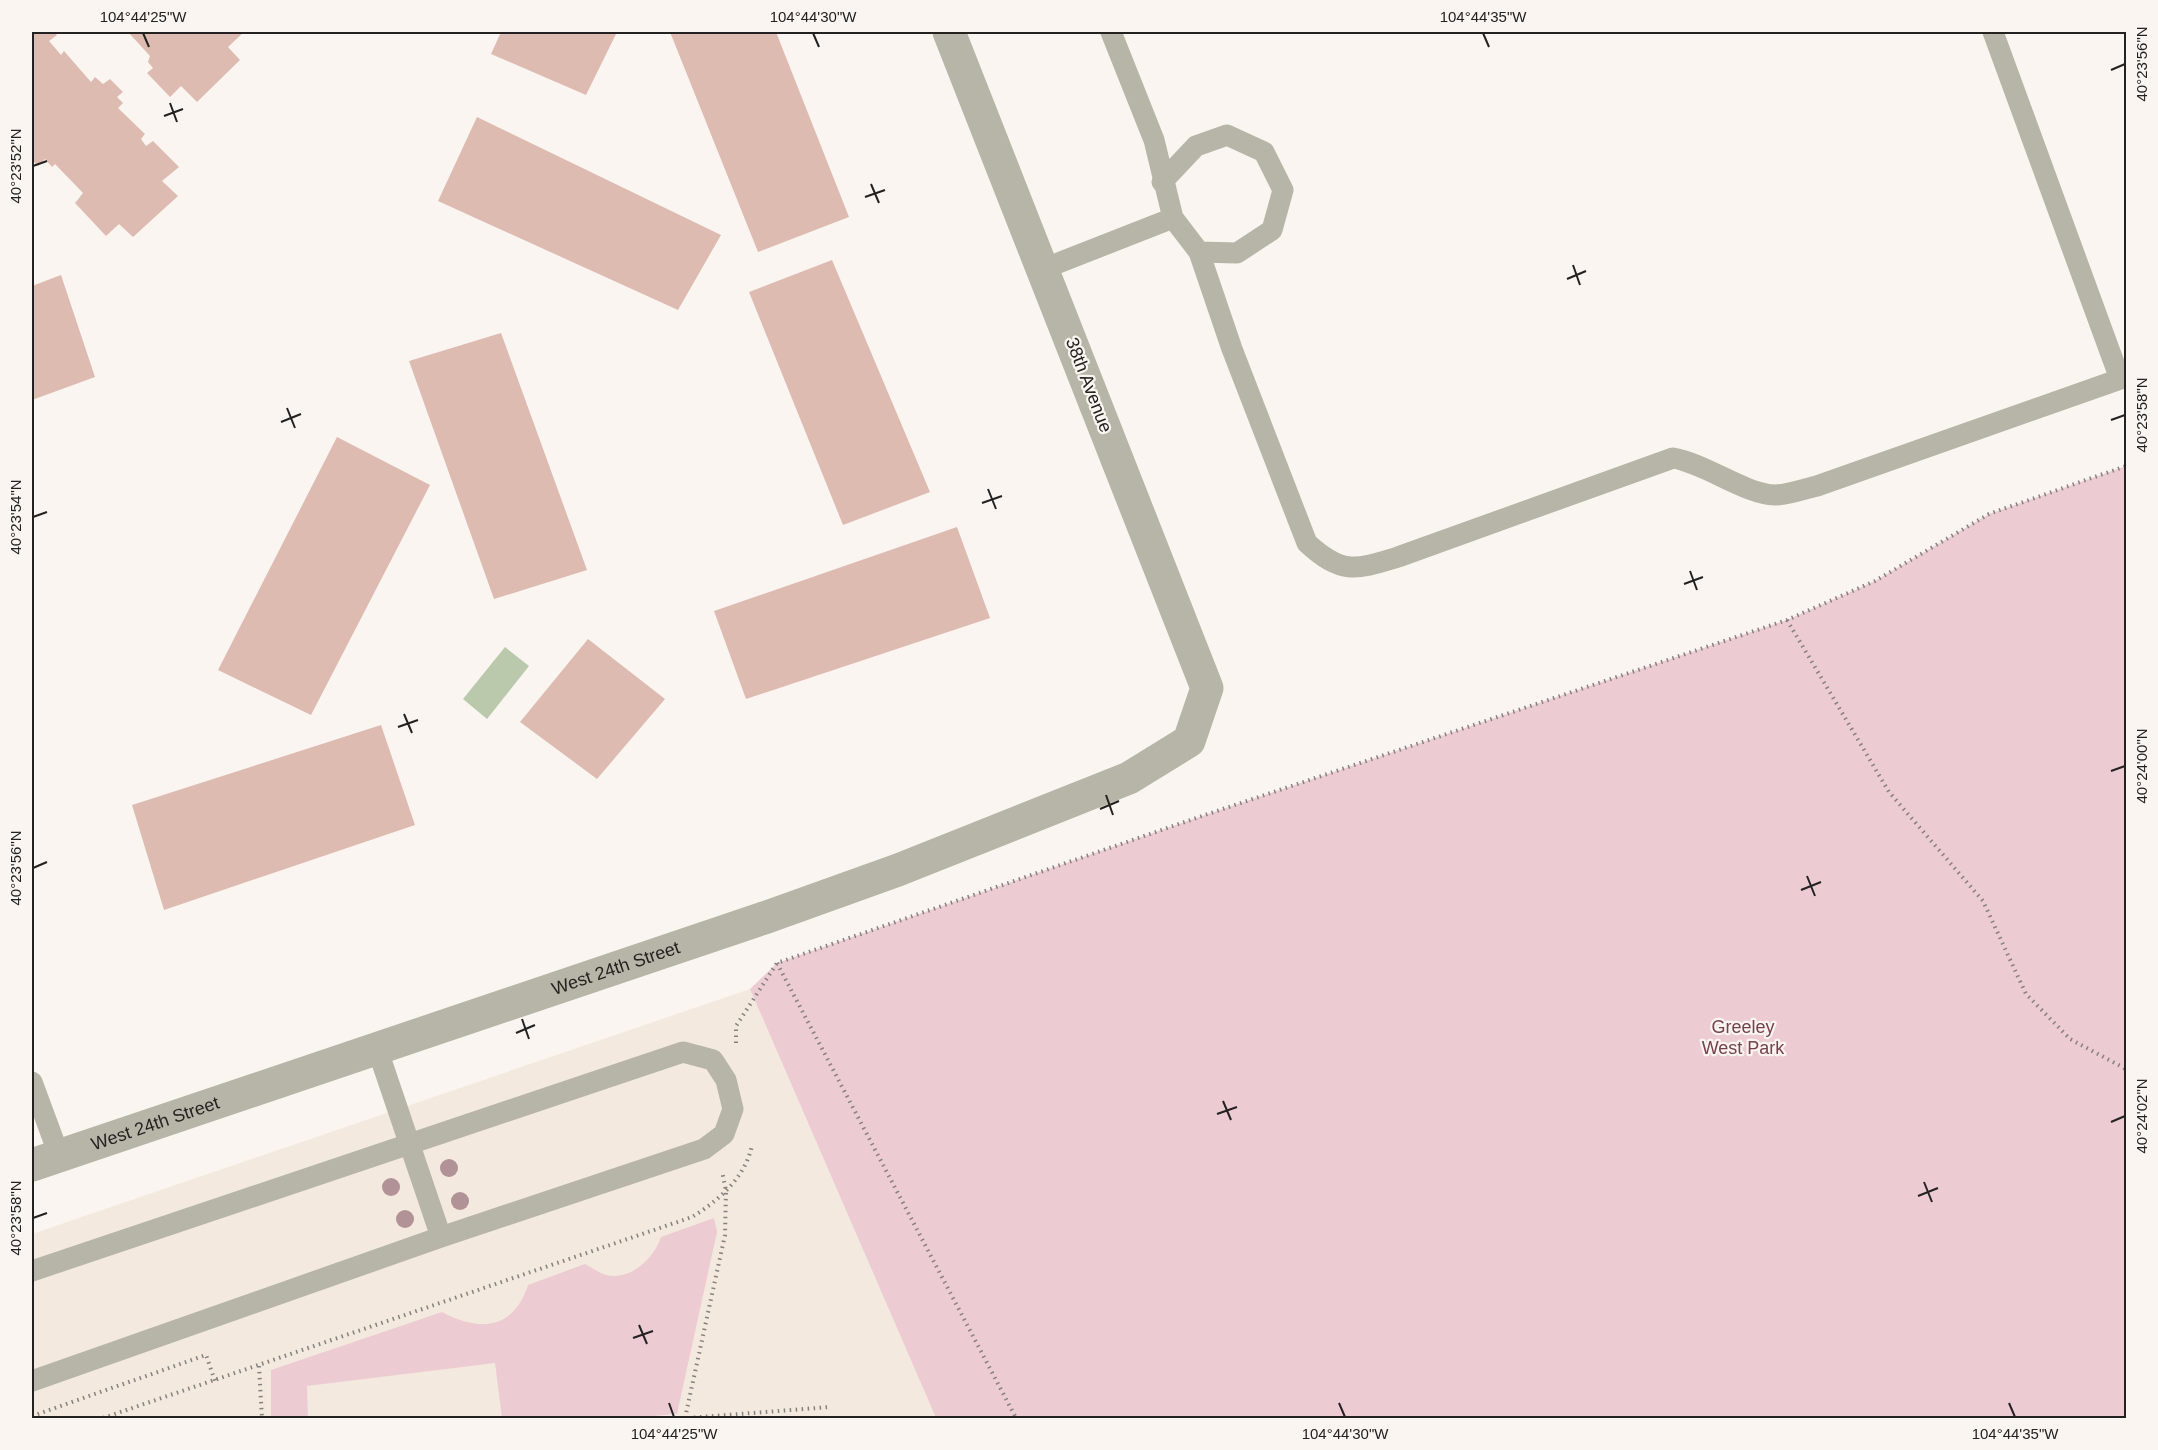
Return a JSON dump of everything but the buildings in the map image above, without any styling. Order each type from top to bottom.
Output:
[{"type":"street","name":"38th Avenue","points":[[949,32],[1207,688],[1189,741]]},
{"type":"street","name":"West 24th Street","points":[[45,1160],[764,918],[898,870],[1129,778],[1189,741]]},
{"type":"lane","points":[[1111,32],[1154,140],[1162,182],[1173,218],[1199,252],[1232,349],[1307,543],[1327,561],[1357,569],[1398,557],[1673,458],[1694,462],[1753,490],[1775,495],[1817,486],[2123,378],[1993,32]]},
{"type":"lane","points":[[1162,182],[1196,146],[1227,135],[1264,152],[1283,190],[1272,230],[1237,253],[1199,252]]},
{"type":"lane","points":[[1043,269],[1173,218]]},
{"type":"lane","points":[[376,1048],[441,1237]]},
{"type":"lane","points":[[32,1271],[683,1052],[713,1060],[726,1080],[733,1109],[724,1134],[704,1149],[672,1162],[441,1237],[32,1381]]},
{"type":"lane","points":[[32,1082],[45,1160]]},
{"type":"path","points":[[1016,1419],[777,963],[1202,816],[1787,620],[1875,581],[1989,514],[2127,466]]},
{"type":"path","points":[[1787,620],[1889,792],[1983,900],[2026,994],[2070,1039],[2127,1070]]},
{"type":"path","points":[[716,1141],[726,1191],[725,1235],[686,1419],[830,1407]]},
{"type":"path","points":[[32,1416],[206,1355],[215,1381]]},
{"type":"path","points":[[259,1366],[262,1419]]},
{"type":"shaded area","points":[[505,647],[529,666],[487,719],[463,699]]},
{"type":"shaded area","points":[[750,989],[936,1418],[32,1418],[32,1234]]},
{"type":"green space","name":"Greeley West Park","points":[[2126,466],[2126,1418],[936,1418],[750,989],[777,963],[1202,816],[1787,620],[1875,581],[1989,514]]},
{"type":"green space","points":[[714,1218],[717,1232],[677,1414],[628,1418],[502,1418],[495,1363],[307,1386],[308,1418],[271,1418],[271,1370],[442,1312],[469,1323],[494,1323],[514,1311],[522,1300],[528,1285],[585,1264],[606,1275],[624,1275],[647,1260],[661,1237]]}]
